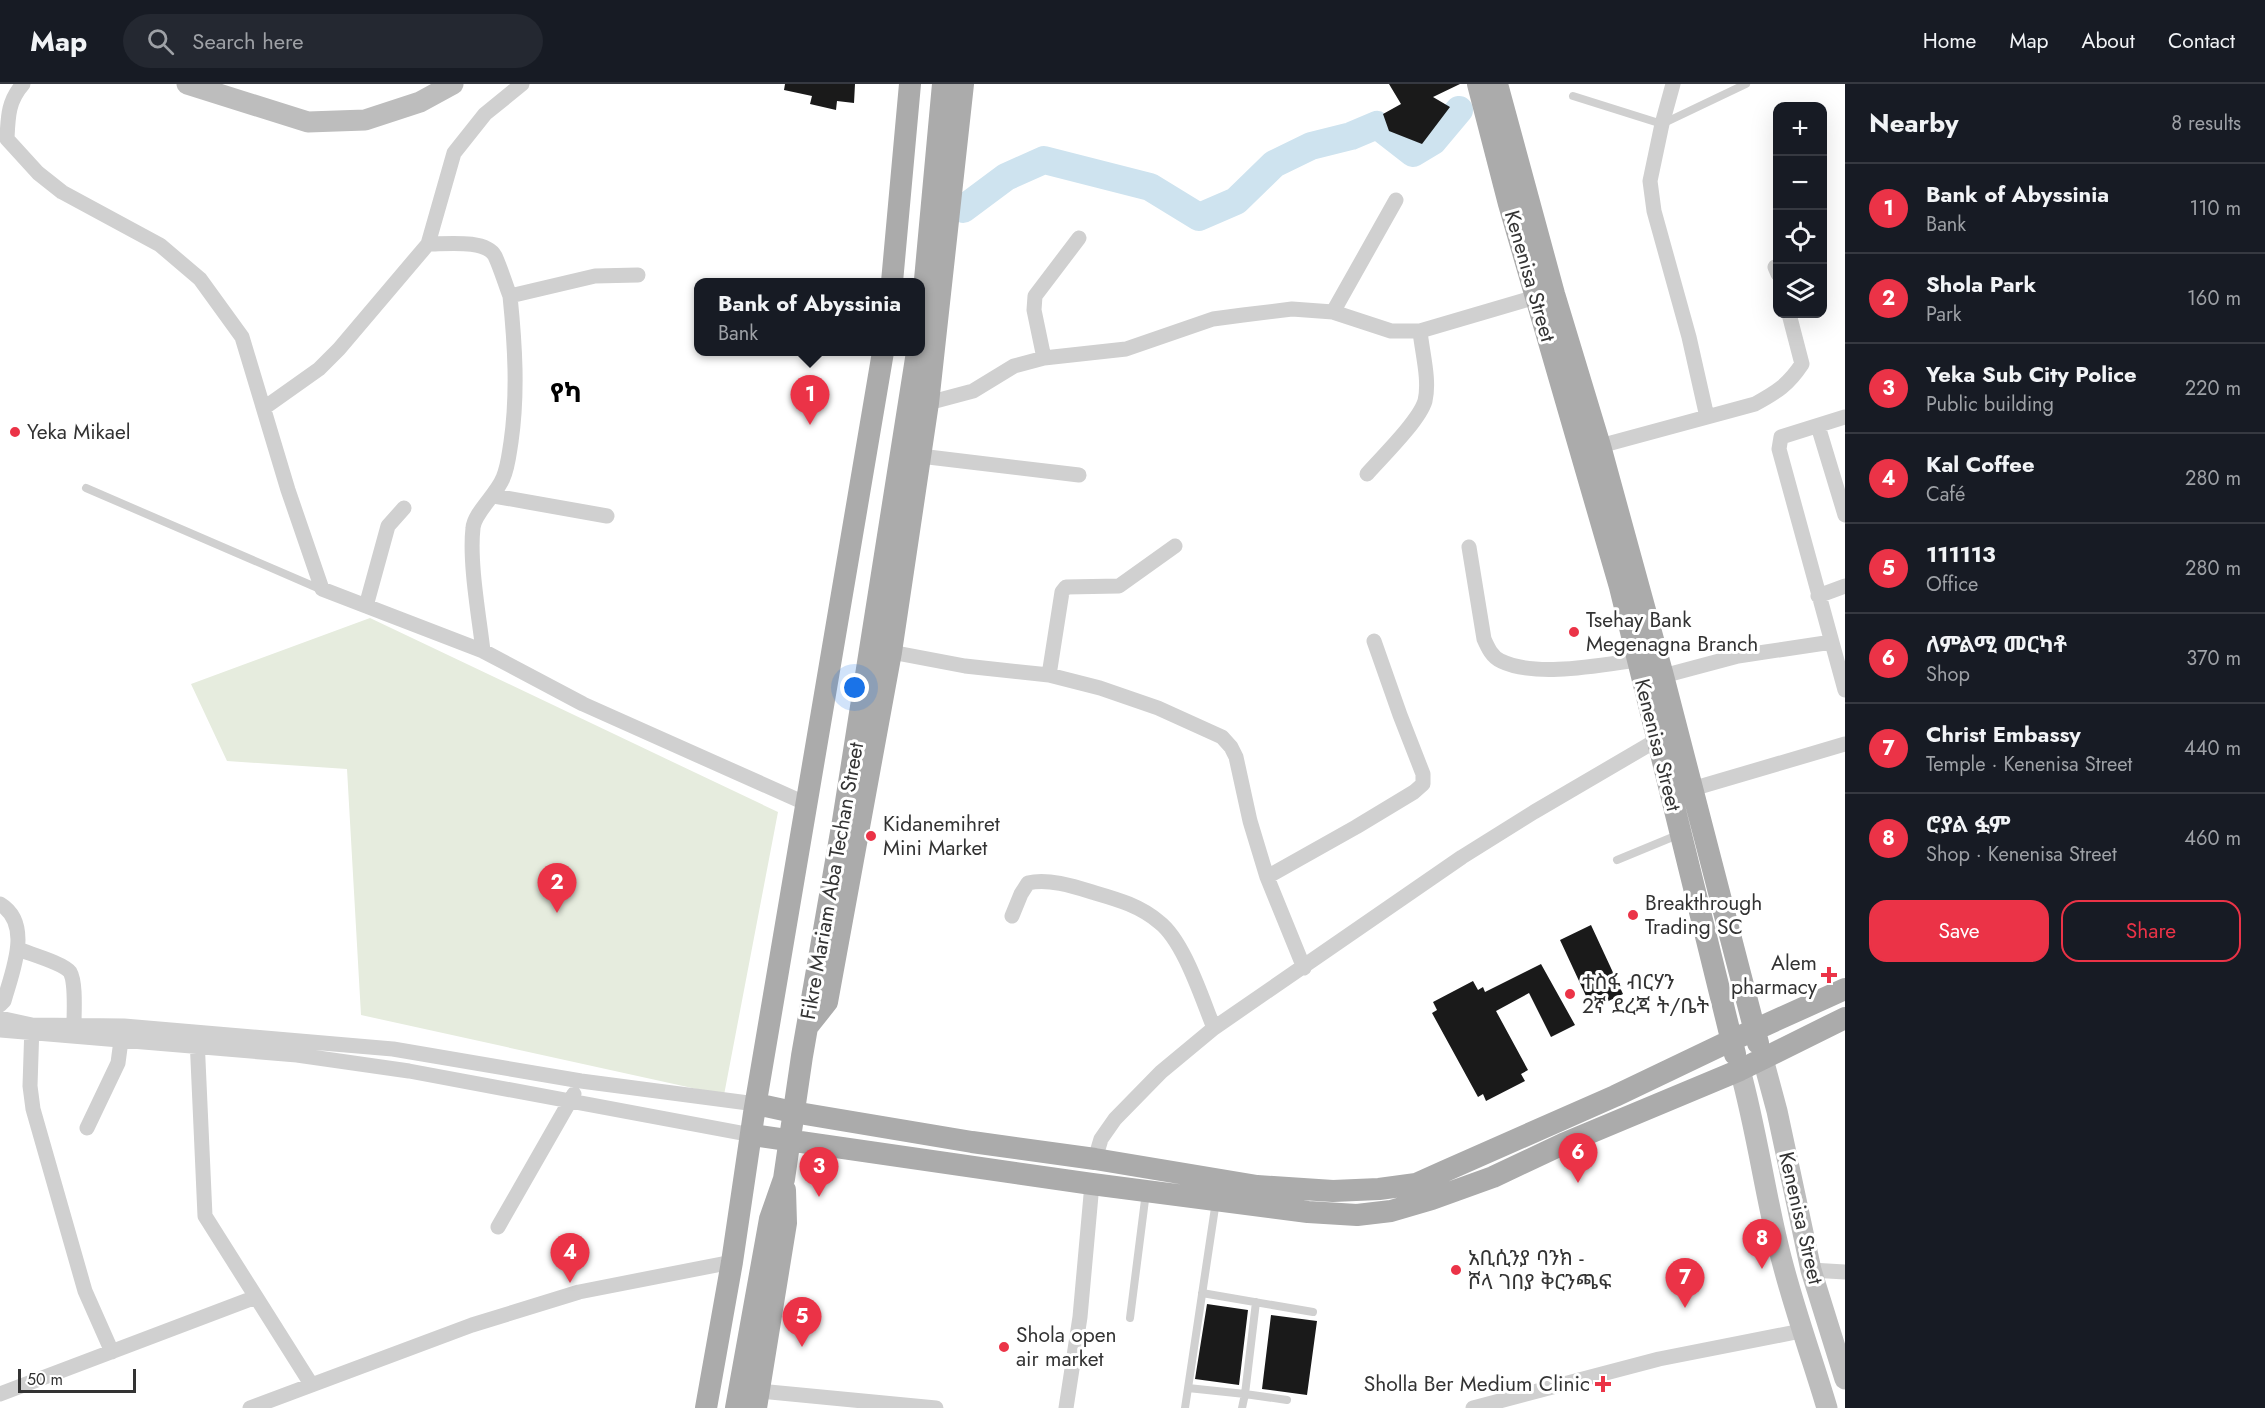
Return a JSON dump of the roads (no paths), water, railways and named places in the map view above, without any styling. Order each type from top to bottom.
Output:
[{"type":"main road","points":[[187,84],[308,122],[365,120],[420,102],[453,84]]},
{"type":"main road","points":[[892,278],[910,84]]},
{"type":"main road","points":[[925,280],[943,84]]},
{"type":"main road","points":[[807,1027],[827,1002],[891,652],[928,404],[963,84]]},
{"type":"main road","name":"Kenenisa Street","points":[[1478,84],[1536,297],[1629,585],[1663,676],[1680,834],[1731,1041],[1753,1118],[1778,1245],[1827,1408]]},
{"type":"main road","name":"Kenenisa Street","points":[[1497,84],[1554,294],[1600,447],[1629,585],[1637,660],[1668,738],[1692,789],[1777,1111],[1811,1270],[1845,1379]]},
{"type":"main road","name":"Fikre Mariam Aba Techan Street","points":[[706,1408],[882,356]]},
{"type":"main road","name":"Fikre Mariam Aba Techan Street","points":[[736,1408],[770,1219],[784,1179],[916,356]]},
{"type":"main road","points":[[756,1104],[972,1142],[1095,1159],[1257,1186],[1333,1191],[1379,1189],[1416,1184],[1615,1096],[1845,989]]},
{"type":"main road","points":[[752,1136],[1092,1184],[1308,1212],[1357,1215],[1392,1211],[1493,1177],[1563,1144],[1740,1070],[1845,1018]]},
{"type":"main road","points":[[1553,1123],[1563,1144]]},
{"type":"main road","points":[[758,1400],[786,1223],[784,1179]]},
{"type":"street","points":[[23,84],[15,92],[9,107],[4,142],[62,192],[160,245],[200,279],[242,337],[288,490],[322,589],[483,651],[583,704],[807,804]]},
{"type":"street","points":[[264,408],[319,369],[339,349],[428,244],[454,153],[485,114],[522,84]]},
{"type":"street","points":[[1672,84],[1650,181],[1654,211],[1689,337],[1707,417]]},
{"type":"street","points":[[1333,312],[1396,200]]},
{"type":"street","points":[[1044,358],[1034,310],[1035,296],[1079,238]]},
{"type":"street","points":[[428,244],[478,245],[488,248],[494,255],[510,296],[514,337],[516,408],[504,477],[473,526],[472,547],[483,651]]},
{"type":"street","points":[[510,296],[595,276],[638,275]]},
{"type":"street","points":[[928,404],[973,391],[1014,366],[1044,358],[1126,349],[1233,316],[1292,309],[1333,312],[1391,331],[1420,331],[1536,297]]},
{"type":"street","points":[[1600,447],[1755,404],[1778,391],[1791,380],[1802,364],[1790,318]]},
{"type":"street","points":[[1367,474],[1420,413],[1426,399],[1420,331]]},
{"type":"street","points":[[1845,417],[1781,437],[1779,449],[1845,690]]},
{"type":"street","points":[[1818,426],[1845,515]]},
{"type":"street","points":[[920,456],[1079,475]]},
{"type":"street","points":[[494,496],[607,516]]},
{"type":"street","points":[[366,606],[388,526],[404,508]]},
{"type":"street","points":[[1049,675],[1062,592],[1066,587],[1119,586],[1175,546]]},
{"type":"street","points":[[1469,547],[1484,639],[1490,653],[1501,661],[1545,669],[1586,668],[1637,660]]},
{"type":"street","points":[[1818,596],[1845,586]]},
{"type":"street","points":[[1267,878],[1356,827],[1414,792],[1423,784],[1423,774],[1374,641]]},
{"type":"street","points":[[1663,676],[1738,656],[1832,642]]},
{"type":"street","points":[[891,652],[965,666],[1049,675],[1100,688],[1158,708],[1222,737],[1236,757],[1250,821],[1267,878],[1304,968]]},
{"type":"street","points":[[1095,1159],[1101,1139],[1115,1119],[1161,1072],[1214,1028],[1304,968],[1462,856],[1534,812],[1668,738]]},
{"type":"street","points":[[1692,789],[1845,744]]},
{"type":"street","points":[[1012,916],[1028,883],[1037,880],[1081,889],[1125,902],[1142,910],[1161,923],[1173,939],[1189,967],[1214,1028]]},
{"type":"street","points":[[0,904],[8,910],[17,928],[18,949],[4,1001],[0,1005]]},
{"type":"street","points":[[18,949],[63,967],[70,973],[73,987],[74,1024]]},
{"type":"street","points":[[0,1018],[32,1029],[74,1024],[122,1033]]},
{"type":"street","points":[[32,1029],[30,1086],[33,1109],[85,1291],[112,1352]]},
{"type":"street","points":[[0,1030],[122,1033],[197,1040],[393,1049],[581,1081],[756,1104]]},
{"type":"street","points":[[87,1128],[118,1064],[122,1033]]},
{"type":"street","points":[[197,1040],[409,1071],[752,1136]]},
{"type":"street","points":[[197,1040],[205,1216],[311,1384]]},
{"type":"street","points":[[498,1227],[581,1081]]},
{"type":"street","points":[[1066,1408],[1084,1280],[1092,1184]]},
{"type":"street","points":[[250,1408],[472,1324],[579,1292],[732,1262]]},
{"type":"street","points":[[1811,1270],[1845,1272]]},
{"type":"street","points":[[0,1394],[256,1297]]},
{"type":"street","points":[[1473,1408],[1659,1359],[1802,1331]]},
{"type":"street","points":[[758,1400],[936,1408]]},
{"type":"lane","points":[[1573,96],[1662,123],[1746,84]]},
{"type":"lane","points":[[86,488],[322,589]]},
{"type":"lane","points":[[1617,860],[1680,834]]},
{"type":"lane","points":[[1130,1318],[1146,1191]]},
{"type":"lane","points":[[1185,1408],[1216,1200]]},
{"type":"lane","points":[[1202,1293],[1313,1312]]},
{"type":"lane","points":[[1242,1408],[1256,1302]]},
{"type":"lane","points":[[1188,1388],[1287,1400]]},
{"type":"waterway","points":[[963,209],[1006,177],[1044,160],[1150,187],[1199,217],[1236,201],[1274,164],[1311,146],[1351,136],[1377,125],[1413,153],[1433,141],[1459,110]]},
{"type":"place","name":"Bank of Abyssinia","points":[[810,425]]},
{"type":"place","name":"Yeka Mikael","points":[[15,432]]},
{"type":"place","name":"Tsehay Bank Megenagna Branch","points":[[1574,632]]},
{"type":"place","name":"Kidanemihret Mini Market","points":[[871,836]]},
{"type":"place","name":"Shola Park","points":[[557,913]]},
{"type":"place","name":"Breakthrough Trading SC","points":[[1633,915]]},
{"type":"place","name":"Alem pharmacy","points":[[1829,975]]},
{"type":"place","name":"ተስፋ ብርሃን 2ኛ ደረጃ ት/ቤት","points":[[1570,994]]},
{"type":"place","name":"ለምልሚ መርካቶ","points":[[1578,1183]]},
{"type":"place","name":"Yeka Sub City Police","points":[[819,1197]]},
{"type":"place","name":"ሮያል ፏም","points":[[1762,1269]]},
{"type":"place","name":"አቢሲንያ ባንክ - ሾላ ገበያ ቅርንጫፍ","points":[[1456,1270]]},
{"type":"place","name":"Kal Coffee","points":[[570,1283]]},
{"type":"place","name":"Christ Embassy","points":[[1685,1308]]},
{"type":"place","name":"111113","points":[[802,1347]]},
{"type":"place","name":"Shola open air market","points":[[1004,1347]]},
{"type":"place","name":"Sholla Ber Medium Clinic","points":[[1603,1384]]},
{"type":"district","name":"የካ","points":[[566,393]]}]
